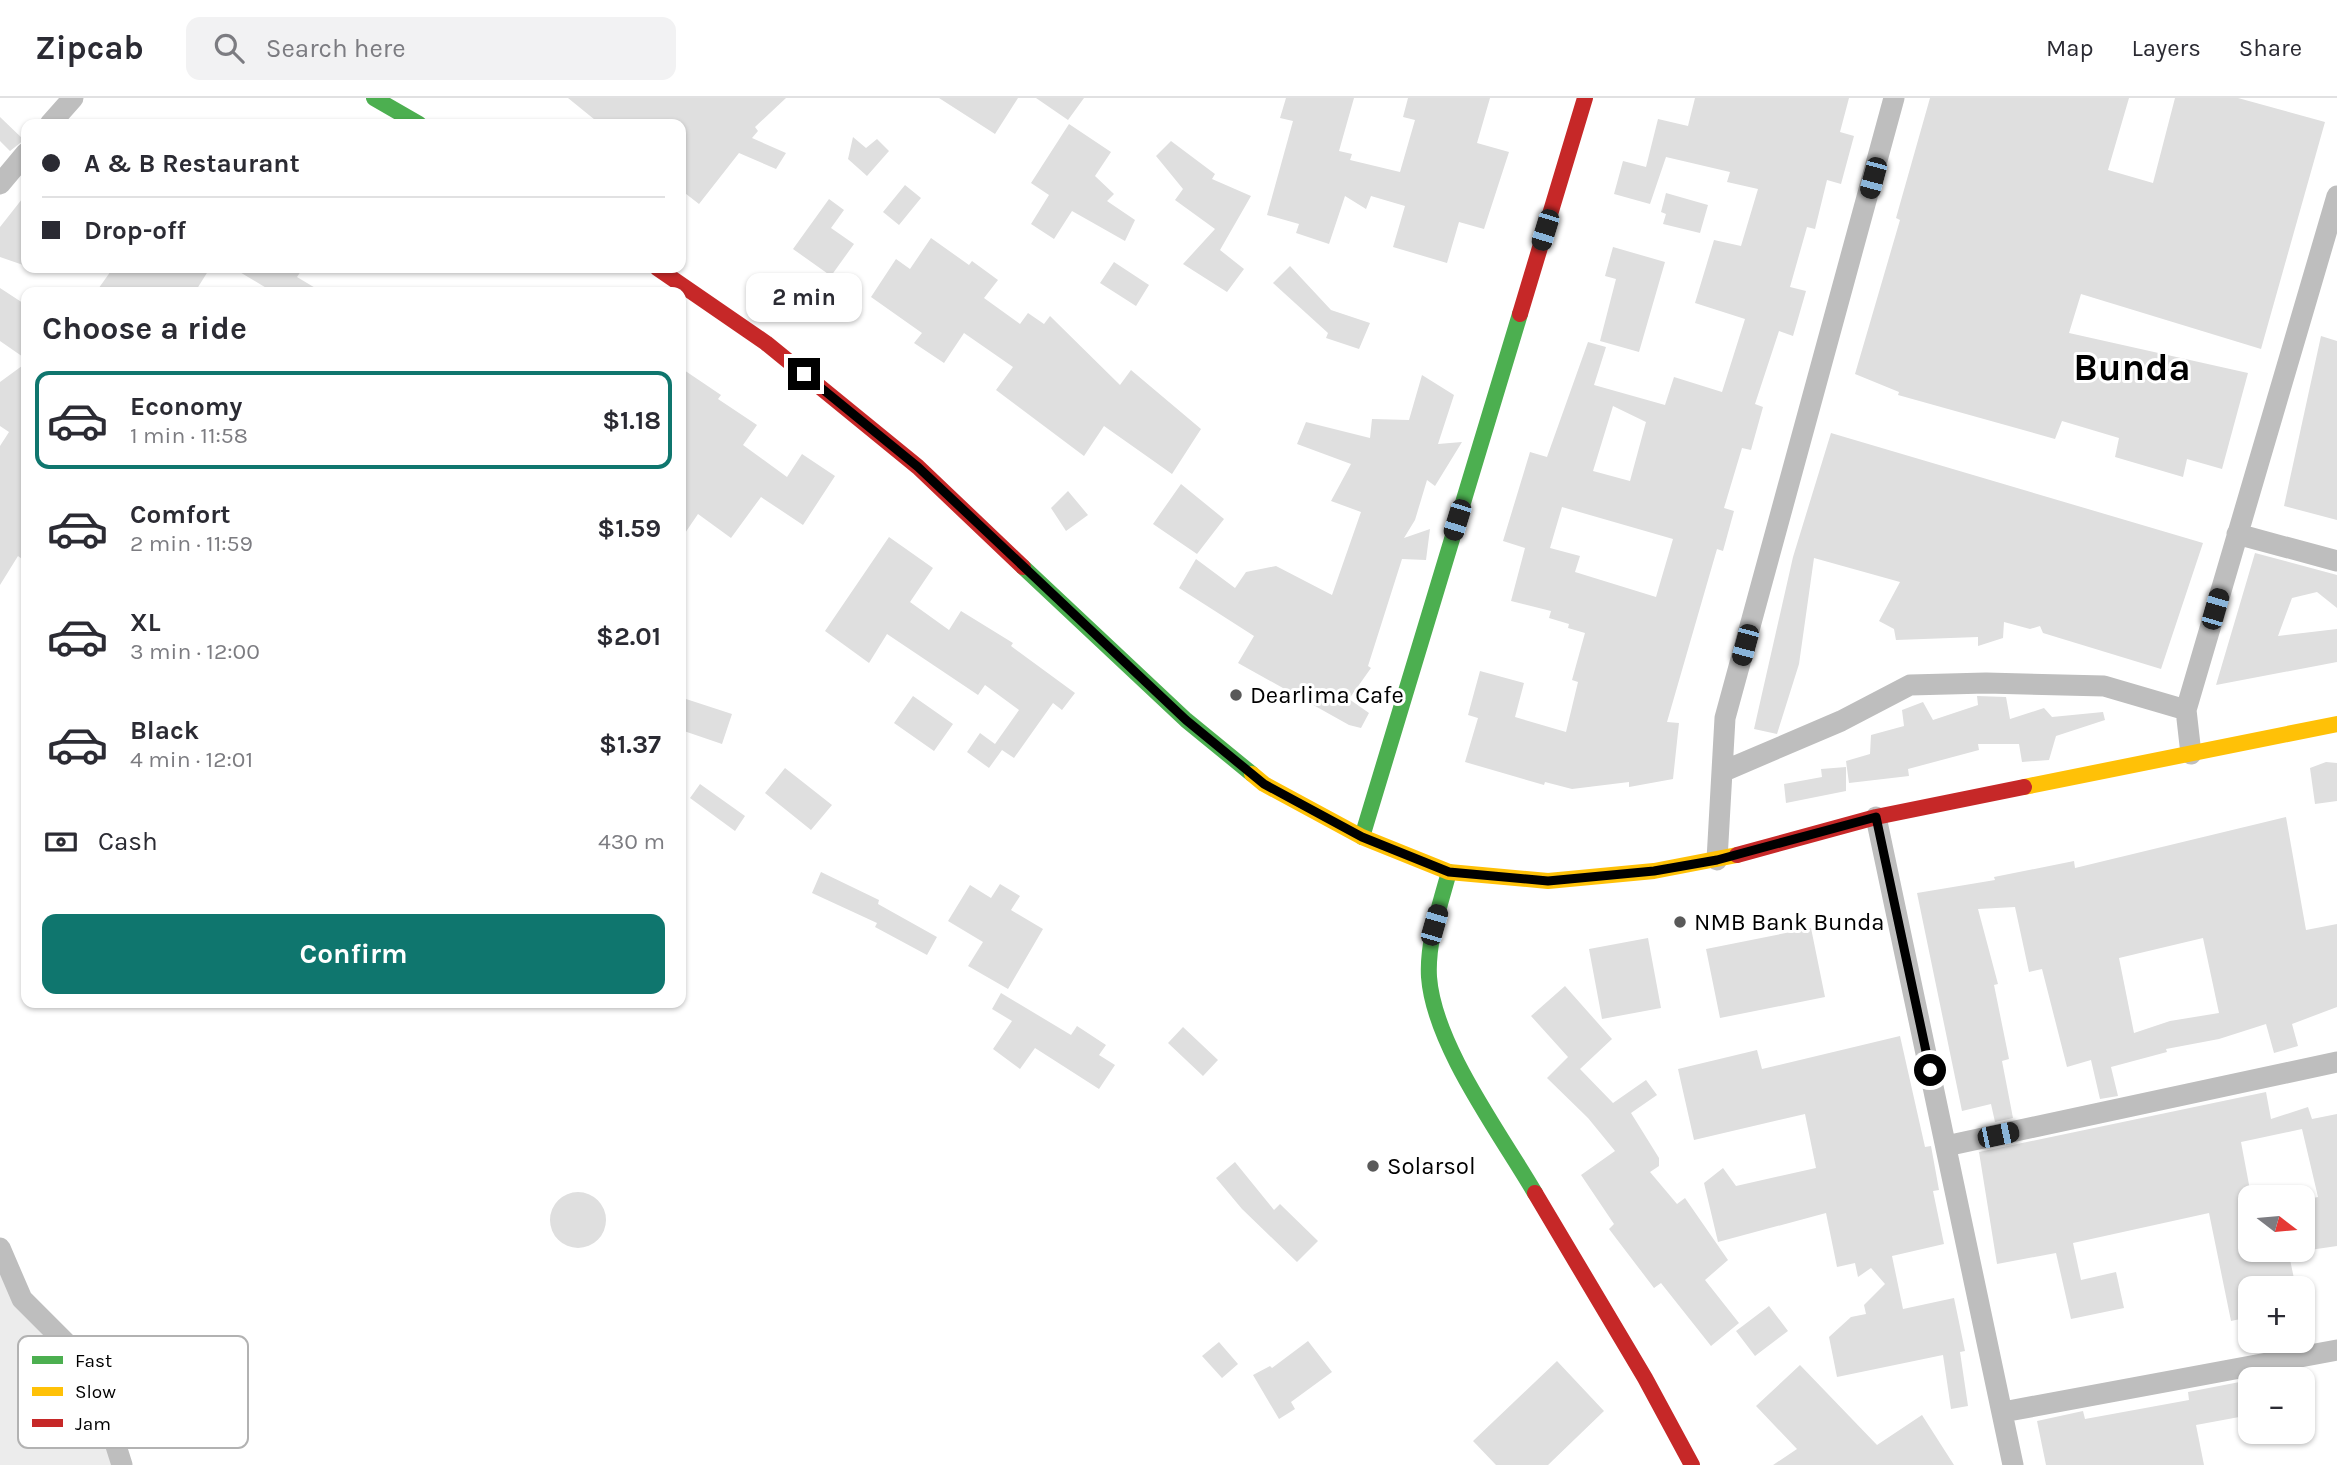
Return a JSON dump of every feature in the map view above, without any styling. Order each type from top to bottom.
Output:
[{"type":"main road","points":[[374,98],[410,119]]},
{"type":"main road","points":[[1362,837],[1585,98]]},
{"type":"main road","points":[[664,273],[685,287]]},
{"type":"main road","points":[[686,288],[766,342],[918,467],[1186,720],[1264,784],[1362,837],[1449,872],[1548,881],[1654,871],[1717,860],[1876,817],[2337,724]]},
{"type":"main road","points":[[1449,872],[1434,925],[1429,977],[1442,1036],[1645,1378],[1692,1465]]},
{"type":"street","points":[[54,119],[73,98]]},
{"type":"street","points":[[1717,860],[1725,718],[1895,98]]},
{"type":"street","points":[[0,184],[21,159]]},
{"type":"street","points":[[2191,754],[2186,710],[2337,196]]},
{"type":"street","points":[[2236,534],[2337,561]]},
{"type":"street","points":[[1724,771],[1841,722],[1910,685],[1986,683],[2104,686],[2186,710]]},
{"type":"street","points":[[1876,817],[2013,1465]]},
{"type":"street","points":[[1946,1146],[2337,1062]]},
{"type":"street","points":[[0,1248],[22,1299],[59,1336]]},
{"type":"street","points":[[2003,1412],[2337,1350]]},
{"type":"street","points":[[117,1448],[122,1465]]},
{"type":"shaded area","points":[[0,1248],[22,1299],[59,1336],[18,1336],[18,1448],[115,1448],[122,1465],[0,1465]]},
{"type":"building","points":[[568,98],[786,98],[755,127],[758,131],[752,138],[786,153],[776,169],[739,153],[699,204],[686,194],[686,119],[594,119]]},
{"type":"building","points":[[939,98],[1018,98],[995,134]]},
{"type":"building","points":[[1036,98],[1084,98],[1068,120]]},
{"type":"building","points":[[1286,98],[1354,98],[1339,151],[1352,154],[1350,160],[1400,172],[1415,120],[1403,117],[1408,98],[1490,98],[1477,143],[1509,152],[1484,229],[1459,222],[1447,263],[1393,247],[1405,206],[1371,196],[1366,209],[1345,196],[1329,244],[1296,233],[1299,224],[1267,215],[1293,121],[1280,118]]},
{"type":"building","points":[[1695,98],[1849,98],[1840,132],[1854,136],[1841,184],[1827,180],[1815,229],[1807,227],[1790,287],[1806,291],[1793,336],[1779,331],[1755,404],[1763,407],[1751,450],[1742,448],[1724,508],[1734,511],[1723,551],[1717,549],[1667,722],[1679,723],[1673,779],[1629,787],[1629,782],[1572,789],[1545,782],[1544,785],[1465,762],[1478,718],[1468,715],[1480,671],[1524,683],[1515,717],[1566,732],[1578,682],[1572,680],[1585,633],[1568,628],[1569,624],[1549,618],[1551,611],[1511,601],[1525,548],[1503,541],[1530,452],[1547,457],[1588,342],[1606,347],[1594,385],[1665,405],[1674,377],[1722,392],[1745,319],[1695,303],[1714,240],[1741,246],[1758,189],[1727,182],[1730,172],[1666,157],[1650,204],[1614,194],[1623,161],[1646,167],[1658,119],[1688,126]],"holes":[[[1613,406],[1646,422],[1630,481],[1593,471]],[[1562,507],[1673,539],[1656,597],[1575,572],[1580,556],[1550,548]]]},
{"type":"building","points":[[1930,98],[2129,98],[2108,170],[2153,183],[2175,98],[2238,98],[2325,122],[2261,349],[2081,294],[2069,333],[2248,373],[2222,469],[2187,459],[2183,477],[2115,457],[2119,438],[2062,421],[2055,439],[1898,395],[1899,392],[1855,374],[1900,220],[1896,218]]},
{"type":"building","points":[[0,117],[21,137],[21,142],[10,151],[0,141]]},
{"type":"building","points":[[1069,124],[1111,152],[1095,176],[1114,194],[1107,201],[1135,220],[1125,241],[1072,211],[1054,239],[1031,224],[1049,195],[1031,183]]},
{"type":"building","points":[[853,137],[866,148],[877,139],[889,151],[867,176],[848,159]]},
{"type":"building","points":[[1171,141],[1215,174],[1212,179],[1251,196],[1220,250],[1244,269],[1227,292],[1183,264],[1215,229],[1175,200],[1183,189],[1156,156]]},
{"type":"building","points":[[905,185],[921,198],[899,225],[883,212]]},
{"type":"building","points":[[1666,193],[1708,205],[1700,233],[1663,224],[1666,214],[1661,212]]},
{"type":"building","points":[[829,199],[844,210],[831,228],[854,244],[831,276],[793,249]]},
{"type":"building","points":[[21,200],[21,264],[0,257],[0,227]]},
{"type":"building","points":[[931,238],[969,265],[972,261],[998,280],[984,298],[1020,324],[1028,313],[1044,324],[1050,316],[1120,385],[1131,370],[1201,429],[1172,474],[1104,426],[1084,456],[996,390],[1013,367],[964,333],[944,363],[914,343],[922,333],[871,297],[896,259],[910,269]]},
{"type":"building","points":[[1613,247],[1665,262],[1639,352],[1600,341],[1616,279],[1605,276]]},
{"type":"building","points":[[1114,262],[1149,285],[1136,306],[1100,283]]},
{"type":"building","points":[[1290,266],[1331,310],[1370,323],[1359,349],[1326,338],[1328,333],[1273,283]]},
{"type":"building","points":[[109,273],[207,273],[198,287],[100,287]]},
{"type":"building","points":[[241,273],[300,273],[297,277],[314,287],[265,287]]},
{"type":"building","points":[[0,288],[21,302],[21,356],[0,341]]},
{"type":"building","points":[[2321,336],[2337,341],[2337,520],[2284,506]]},
{"type":"building","points":[[21,367],[21,558],[18,556],[0,585],[0,446],[9,432],[0,426],[0,382]]},
{"type":"building","points":[[686,371],[721,395],[718,399],[757,425],[743,445],[787,477],[802,454],[835,476],[803,525],[761,497],[731,538],[698,514],[686,532]]},
{"type":"building","points":[[1422,375],[1454,395],[1438,444],[1462,442],[1435,486],[1427,480],[1415,520],[1404,538],[1430,529],[1426,560],[1402,559],[1368,666],[1371,668],[1349,699],[1369,713],[1361,728],[1349,725],[1238,663],[1254,636],[1179,588],[1196,559],[1235,588],[1246,572],[1276,566],[1332,595],[1361,512],[1331,501],[1351,464],[1297,444],[1306,422],[1370,438],[1372,419],[1409,420]]},
{"type":"building","points":[[1831,433],[2203,543],[2161,669],[2043,633],[2040,626],[2030,629],[2004,622],[2003,638],[1978,646],[1978,637],[1896,640],[1894,629],[1879,621],[1900,582],[1814,558],[1799,664],[1777,734],[1754,729],[1793,557]]},
{"type":"building","points":[[1181,484],[1224,519],[1197,554],[1153,524]]},
{"type":"building","points":[[1068,491],[1088,515],[1066,531],[1051,508]]},
{"type":"building","points":[[889,537],[933,568],[910,602],[949,630],[961,611],[1013,643],[1011,646],[1075,693],[1062,710],[1053,703],[1014,758],[1002,750],[989,768],[967,752],[980,733],[995,744],[1019,710],[985,685],[978,695],[887,634],[869,663],[825,631]]},
{"type":"building","points":[[2255,553],[2337,575],[2337,608],[2317,592],[2292,598],[2278,636],[2337,629],[2337,662],[2216,685]]},
{"type":"building","points":[[913,696],[953,724],[934,751],[894,723]]},
{"type":"building","points":[[1977,696],[2006,697],[2010,719],[2044,708],[2052,717],[2103,712],[2105,720],[2056,736],[2049,760],[2022,762],[2019,744],[1978,744],[1979,750],[1908,769],[1909,776],[1849,783],[1846,761],[1870,754],[1871,735],[1904,726],[1902,710],[1923,702],[1933,720],[1978,705]]},
{"type":"building","points":[[686,699],[732,714],[722,744],[686,732]]},
{"type":"building","points":[[2326,762],[2337,763],[2337,801],[2315,804],[2310,768]]},
{"type":"building","points":[[1846,767],[1846,791],[1786,803],[1784,784],[1822,777],[1821,769]]},
{"type":"building","points":[[785,768],[832,805],[811,830],[765,793]]},
{"type":"building","points":[[700,784],[745,816],[735,831],[690,798]]},
{"type":"building","points":[[2286,817],[2306,930],[2337,924],[2337,1007],[2292,1024],[2298,1046],[2274,1053],[2266,1024],[2219,1039],[2166,1049],[2167,1052],[2111,1067],[2118,1096],[2100,1099],[2091,1060],[2067,1067],[2042,969],[2029,972],[2015,907],[1978,909],[1998,984],[1994,985],[2009,1059],[2002,1061],[2013,1118],[1995,1122],[1991,1104],[1962,1111],[1917,893],[1995,880],[1994,877],[2074,861],[2075,868]],"holes":[[[2203,938],[2219,1013],[2170,1021],[2134,1033],[2119,958]]]},
{"type":"building","points":[[821,872],[879,900],[878,904],[937,937],[927,955],[875,927],[877,923],[812,893]]},
{"type":"building","points":[[1000,884],[1020,896],[1011,910],[1043,929],[1008,989],[968,966],[983,942],[948,921],[970,885],[991,898]]},
{"type":"building","points":[[1811,928],[1825,997],[1720,1018],[1706,949]]},
{"type":"building","points":[[1648,938],[1661,1008],[1602,1019],[1589,949]]},
{"type":"building","points":[[1565,986],[1612,1039],[1580,1069],[1613,1103],[1646,1080],[1657,1095],[1631,1113],[1659,1158],[1659,1166],[1650,1172],[1677,1204],[1685,1198],[1728,1260],[1705,1280],[1739,1323],[1711,1346],[1661,1283],[1654,1288],[1609,1229],[1614,1224],[1581,1175],[1615,1151],[1588,1118],[1547,1078],[1568,1057],[1531,1016]]},
{"type":"building","points":[[1001,993],[1071,1035],[1077,1026],[1106,1045],[1099,1055],[1115,1065],[1099,1089],[1035,1048],[1020,1069],[993,1049],[1012,1021],[992,1009]]},
{"type":"building","points":[[1183,1027],[1218,1060],[1203,1076],[1168,1043]]},
{"type":"building","points":[[1900,1036],[1925,1147],[1931,1146],[1939,1190],[1933,1191],[1944,1244],[1892,1256],[1903,1309],[1954,1298],[1965,1351],[1960,1352],[1968,1406],[1951,1409],[1943,1355],[1837,1377],[1829,1337],[1851,1317],[1866,1314],[1864,1305],[1885,1284],[1871,1268],[1858,1277],[1855,1263],[1837,1267],[1826,1213],[1718,1242],[1704,1183],[1723,1168],[1736,1186],[1816,1168],[1805,1114],[1694,1140],[1678,1069],[1757,1050],[1762,1069]]},
{"type":"building","points":[[2266,1092],[2271,1119],[2308,1107],[2312,1119],[2337,1114],[2337,1246],[2315,1249],[2315,1198],[2318,1197],[2302,1129],[2241,1142],[2249,1185],[2238,1185],[2238,1262],[2291,1262],[2293,1276],[2238,1276],[2238,1320],[2231,1321],[2209,1213],[2073,1243],[2081,1280],[2116,1272],[2124,1308],[2071,1319],[2056,1253],[1997,1264],[1979,1152]]},
{"type":"building","points":[[1235,1162],[1274,1210],[1280,1204],[1318,1241],[1297,1262],[1242,1209],[1216,1178]]},
{"type":"building","points":[[578,1192],[589,1194],[598,1200],[604,1209],[604,1231],[598,1240],[589,1246],[578,1248],[567,1246],[558,1240],[552,1231],[550,1220],[552,1209],[558,1200],[567,1194]]},
{"type":"building","points":[[1769,1306],[1788,1331],[1755,1356],[1736,1331]]},
{"type":"building","points":[[1308,1341],[1332,1372],[1291,1402],[1295,1409],[1279,1419],[1253,1375],[1270,1366],[1272,1368]]},
{"type":"building","points":[[1219,1342],[1238,1364],[1222,1378],[1202,1356]]},
{"type":"building","points":[[1557,1361],[1604,1411],[1548,1465],[1496,1465],[1473,1441]]},
{"type":"building","points":[[1800,1365],[1877,1445],[1922,1415],[1954,1465],[1773,1465],[1797,1449],[1756,1406]]},
{"type":"building","points":[[2238,1382],[2238,1417],[2196,1425],[2204,1465],[2046,1465],[2037,1421],[2083,1411],[2085,1419],[2189,1400],[2188,1392]]},
{"type":"traffic: fast","points":[[374,98],[410,119]]},
{"type":"traffic: fast","points":[[1362,837],[1520,314]]},
{"type":"traffic: fast","points":[[1023,567],[1186,720],[1252,774]]},
{"type":"traffic: fast","points":[[1449,872],[1430,950],[1429,977],[1434,1003],[1443,1031],[1471,1088],[1535,1193]]},
{"type":"traffic: slow","points":[[2024,787],[2337,724]]},
{"type":"traffic: slow","points":[[1252,774],[1264,784],[1362,837],[1449,872],[1548,881],[1654,871],[1737,855]]},
{"type":"traffic: jam","points":[[1520,314],[1585,98]]},
{"type":"traffic: jam","points":[[664,273],[685,287]]},
{"type":"traffic: jam","points":[[686,288],[766,343],[918,467],[1023,567]]},
{"type":"traffic: jam","points":[[1737,855],[1876,817],[2024,787]]},
{"type":"traffic: jam","points":[[1535,1193],[1645,1378],[1692,1465]]},
{"type":"place","name":"Dearlima Cafe","points":[[1236,695]]},
{"type":"place","name":"NMB Bank Bunda","points":[[1680,922]]},
{"type":"place","name":"Solarsol","points":[[1373,1166]]},
{"type":"district","name":"Bunda","points":[[2132,367]]},
{"type":"route","points":[[804,374],[918,467],[1186,720],[1264,784],[1362,837],[1449,872],[1548,881],[1654,871],[1717,860],[1876,817],[1930,1070]]}]
